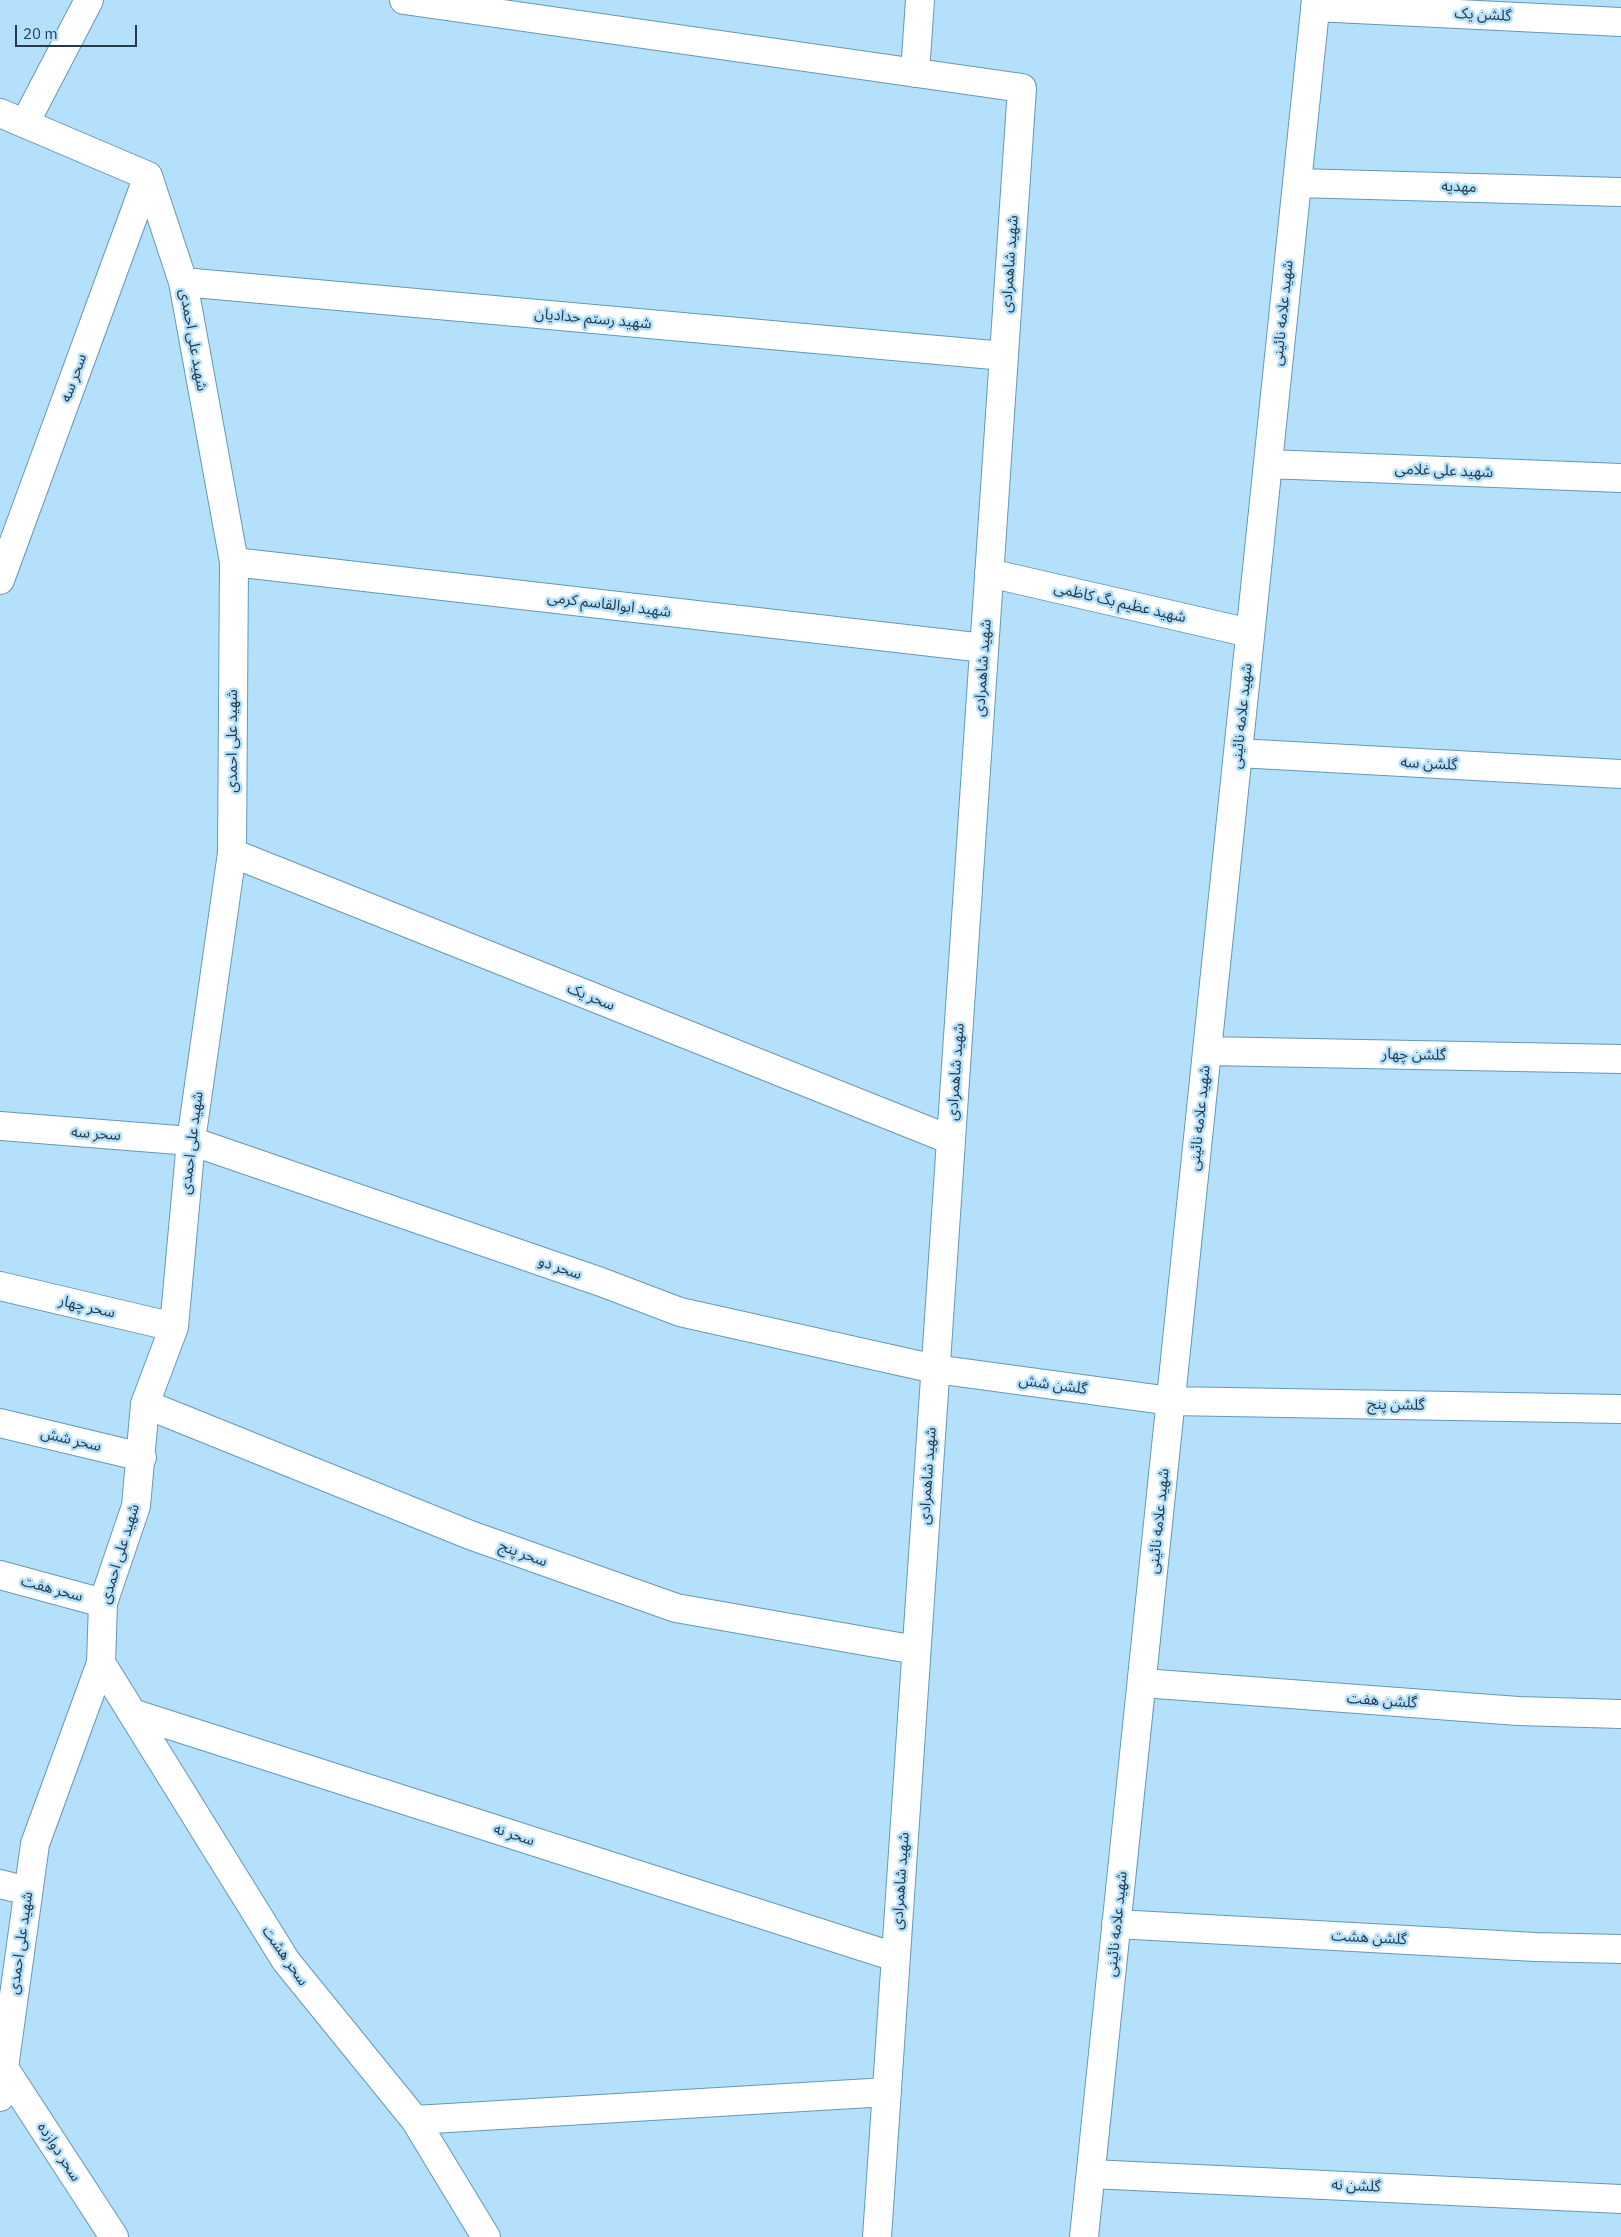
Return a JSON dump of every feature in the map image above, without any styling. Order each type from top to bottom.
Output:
[{"type":"street","points":[[25,123],[89,0]]},
{"type":"street","points":[[404,0],[915,73],[920,0]]},
{"type":"street","name":"گلشن یک","points":[[1315,4],[1621,22]]},
{"type":"street","name":"شهید علامه‌ نائینی","points":[[1084,2237],[1143,1683],[1315,4]]},
{"type":"street","name":"شهید شاهمرادی","points":[[877,2237],[1022,88],[915,73]]},
{"type":"street","points":[[0,113],[148,176]]},
{"type":"street","name":"شهید علی احمدی","points":[[0,2097],[35,1844],[101,1663],[103,1603],[136,1506],[142,1457],[145,1404],[174,1327],[191,1141],[232,853],[234,562],[183,282],[148,176]]},
{"type":"street","name":"سحر سه","points":[[0,580],[148,176]]},
{"type":"street","name":"مهدیه","points":[[1297,183],[1621,192]]},
{"type":"street","name":"شهید رستم حدادیان","points":[[183,282],[1004,356]]},
{"type":"street","name":"شهید علی غلامی","points":[[1268,464],[1621,478]]},
{"type":"street","name":"شهید ابوالقاسم کرمی","points":[[234,562],[984,648]]},
{"type":"street","name":"شهید عظیم بگ کاظمی","points":[[989,572],[1250,633]]},
{"type":"street","name":"گلشن سه","points":[[1238,753],[1621,774]]},
{"type":"street","name":"سحر یک","points":[[232,853],[951,1140]]},
{"type":"street","name":"گلشن چهار","points":[[1207,1051],[1621,1059]]},
{"type":"street","name":"سحر سه","points":[[0,1126],[191,1141]]},
{"type":"street","name":"سحر دو","points":[[191,1141],[601,1282],[680,1312],[935,1369]]},
{"type":"street","name":"سحر چهار","points":[[0,1286],[174,1327]]},
{"type":"street","name":"گلشن شش","points":[[935,1369],[1171,1401]]},
{"type":"street","name":"گلشن پنج","points":[[1171,1401],[1621,1410]]},
{"type":"street","name":"سحر پنج","points":[[145,1404],[470,1535],[676,1608],[916,1650]]},
{"type":"street","name":"سحر شش","points":[[0,1423],[142,1457]]},
{"type":"street","name":"سحر هفت","points":[[0,1575],[103,1603]]},
{"type":"street","name":"سحر هشت","points":[[101,1663],[286,1961],[415,2120],[486,2237]]},
{"type":"street","name":"گلشن هفت","points":[[1143,1683],[1518,1711],[1621,1714]]},
{"type":"street","name":"سحر نه","points":[[132,1712],[895,1957]]},
{"type":"street","points":[[0,1884],[28,1891]]},
{"type":"street","name":"گلشن هشت","points":[[1116,1924],[1535,1947],[1621,1949]]},
{"type":"street","name":"سحر دوازده","points":[[4,2068],[114,2237]]},
{"type":"street","points":[[415,2120],[886,2092]]},
{"type":"street","name":"گلشن نه","points":[[1091,2174],[1621,2199]]}]
